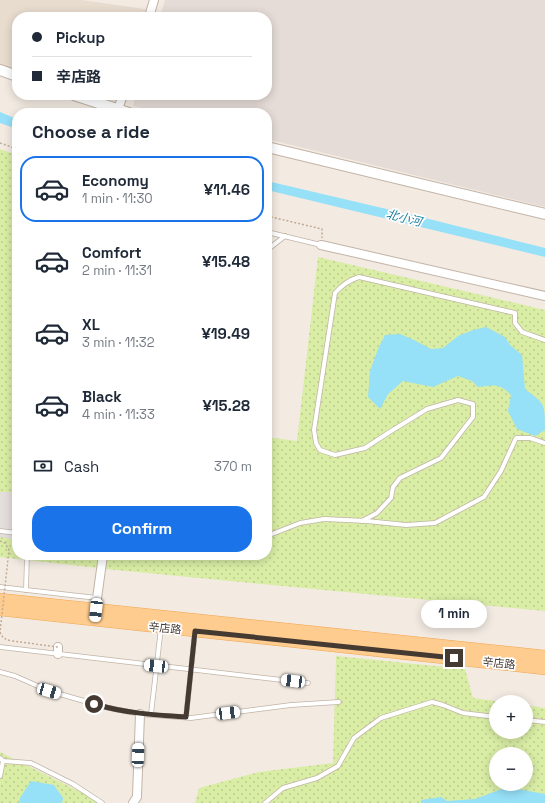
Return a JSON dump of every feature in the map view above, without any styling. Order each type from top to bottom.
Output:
[{"type":"main road","name":"辛店路","points":[[0,600],[96,609],[545,658]]},
{"type":"main road","name":"辛店路","points":[[0,610],[96,609],[161,627],[545,668]]},
{"type":"street","points":[[150,12],[154,0]]},
{"type":"street","points":[[0,70],[12,74]]},
{"type":"street","points":[[89,100],[112,108]]},
{"type":"street","points":[[272,148],[545,214]]},
{"type":"street","points":[[321,245],[545,296]]},
{"type":"street","points":[[96,609],[102,560]]},
{"type":"street","points":[[133,803],[137,797],[140,714]]},
{"type":"lane","points":[[272,233],[321,245]]},
{"type":"lane","points":[[272,246],[285,236]]},
{"type":"lane","points":[[362,521],[377,513],[391,498],[393,486],[400,478],[441,458],[473,417],[473,404],[458,400],[427,409],[388,432],[365,448],[335,455],[320,450],[316,443],[314,430],[335,293],[343,284],[359,277],[515,313],[515,323],[522,332],[545,340]]},
{"type":"lane","points":[[272,534],[300,523],[324,519],[406,525],[435,523],[484,497],[501,471],[516,438],[530,438],[545,443]]},
{"type":"lane","points":[[0,530],[12,532]]},
{"type":"lane","points":[[26,560],[26,590]]},
{"type":"lane","points":[[0,587],[26,590],[96,609]]},
{"type":"lane","points":[[151,714],[161,627]]},
{"type":"lane","points":[[186,717],[195,631]]},
{"type":"lane","points":[[0,647],[58,651],[156,666],[308,683]]},
{"type":"lane","points":[[0,672],[15,676],[49,691],[108,708],[140,714],[186,717],[291,705],[339,702]]},
{"type":"lane","points":[[265,803],[283,788],[318,778],[338,766],[354,738],[381,718],[432,702],[463,713],[489,716]]},
{"type":"lane","points":[[533,721],[545,722]]},
{"type":"lane","points":[[0,776],[2,760],[31,763],[73,784],[102,803]]},
{"type":"path","points":[[0,143],[12,147]]},
{"type":"path","points":[[272,217],[322,229],[321,245]]},
{"type":"path","points":[[0,541],[5,543],[9,550],[0,632],[1,635],[6,640],[58,651]]},
{"type":"shaded area","points":[[0,0],[82,0],[151,10],[150,12],[12,12],[12,68],[0,64]]},
{"type":"shaded area","points":[[165,0],[545,0],[545,207],[272,140],[272,108],[141,108],[133,106],[135,100],[272,100],[272,12],[161,12]]},
{"type":"shaded area","points":[[0,492],[12,492],[12,539],[0,537]]},
{"type":"green space","points":[[0,149],[12,153],[12,558],[0,557]]},
{"type":"green space","points":[[318,257],[545,310],[545,611],[116,570],[27,560],[272,560],[272,438],[297,441]]},
{"type":"green space","points":[[336,656],[465,669],[473,698],[489,700],[489,739],[533,739],[533,706],[545,708],[545,803],[195,803],[199,788],[259,772],[333,763]]},
{"type":"green space","points":[[0,752],[103,803],[0,803]]},
{"type":"water","points":[[0,112],[12,117],[12,127],[0,123]]},
{"type":"water","name":"北小河","points":[[272,182],[545,248],[545,257],[272,191]]},
{"type":"water","points":[[486,327],[505,337],[510,345],[522,355],[525,389],[540,401],[545,414],[545,430],[535,436],[517,429],[508,411],[511,395],[507,391],[496,386],[478,387],[472,381],[458,376],[433,387],[403,381],[388,394],[380,409],[368,397],[370,371],[385,335],[400,334],[431,349],[443,348],[458,336]]},
{"type":"water","points":[[31,781],[54,785],[63,798],[62,803],[19,803],[20,798]]},
{"type":"water","points":[[496,791],[529,791],[545,794],[545,803],[421,803],[421,800],[441,797],[447,801],[475,799]]},
{"type":"route","points":[[94,704],[140,714],[186,717],[195,631],[454,658]]}]
